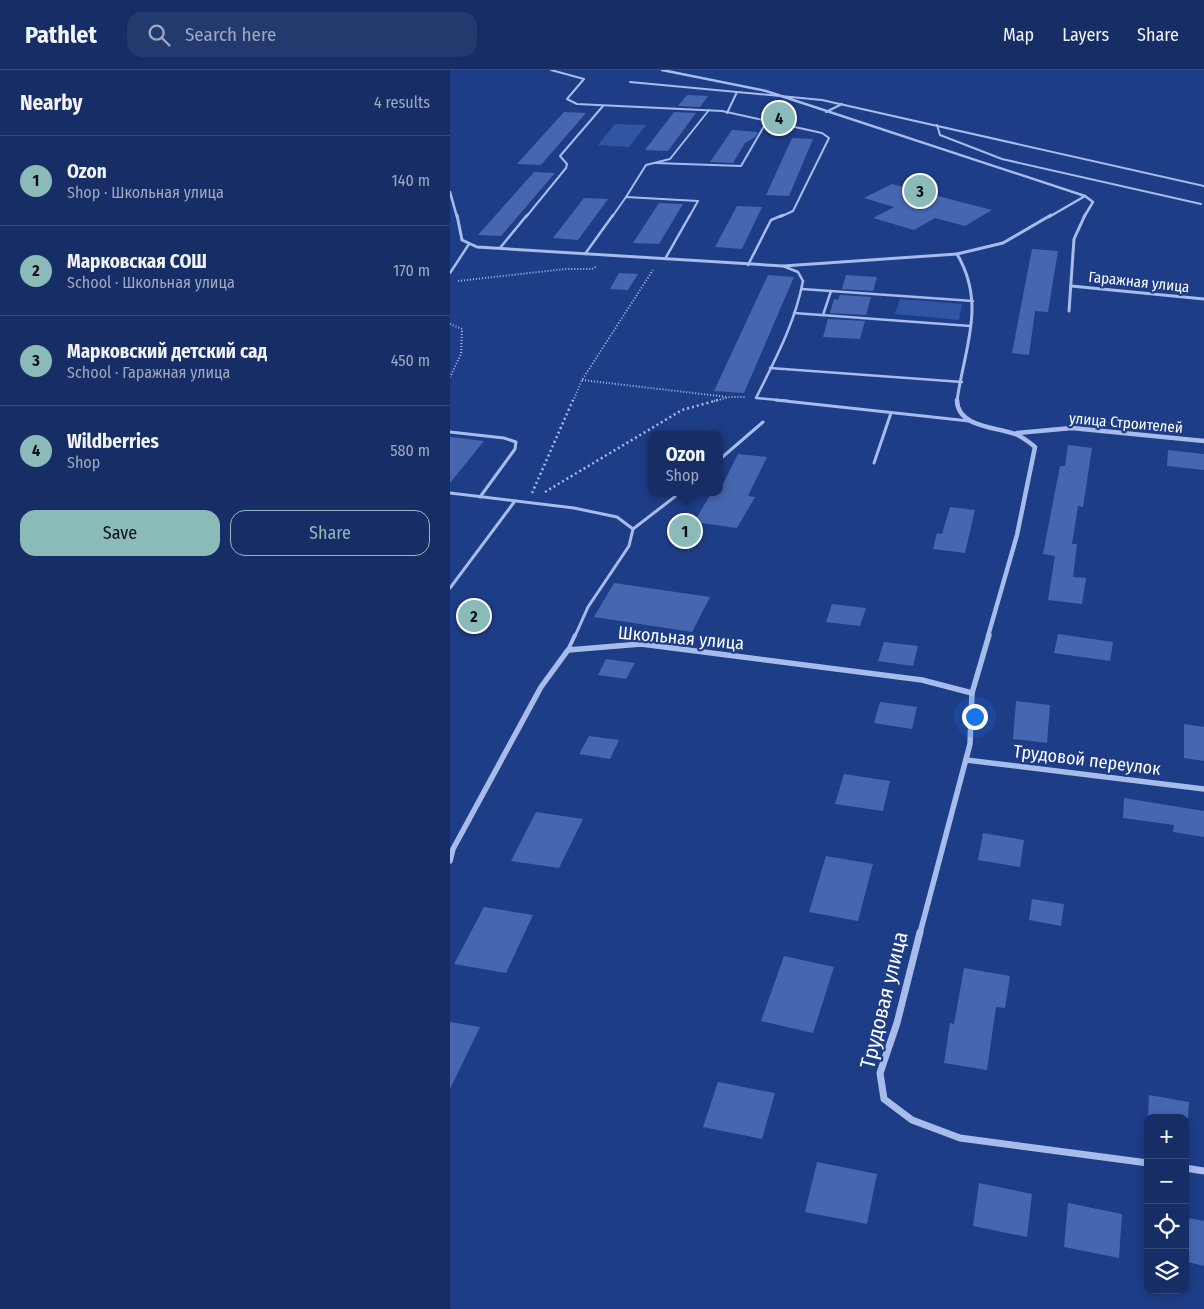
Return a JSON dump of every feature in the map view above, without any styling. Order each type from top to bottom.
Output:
[{"type":"street","points":[[662,70],[784,96],[826,112],[1085,196],[1093,202],[1076,231],[1069,311]]},
{"type":"street","points":[[450,192],[454,200],[462,240],[477,247],[783,266],[957,254],[1003,243],[1085,196]]},
{"type":"street","points":[[957,254],[964,264],[969,278],[973,301],[962,382],[956,401],[960,413],[969,421],[1017,433]]},
{"type":"street","name":"Гаражная улица","points":[[1071,286],[1204,299]]},
{"type":"street","name":"улица Строителей","points":[[1017,433],[1072,428],[1204,441]]},
{"type":"street","name":"Трудовая улица","points":[[1017,433],[1035,446],[1035,454],[1017,535],[972,694],[970,744],[966,760],[935,872],[897,1023],[880,1073],[884,1099],[912,1120],[960,1138],[1144,1162]]},
{"type":"street","name":"Школьная улица","points":[[568,650],[596,646],[641,644],[922,680],[972,694]]},
{"type":"street","points":[[450,862],[452,849],[541,687],[568,650]]},
{"type":"street","name":"Трудовой переулок","points":[[966,760],[1204,789]]},
{"type":"street","points":[[1189,1169],[1204,1171]]},
{"type":"lane","points":[[551,70],[584,79],[567,99],[568,101],[603,106],[727,112],[822,133],[829,138],[794,210],[771,220],[748,265]]},
{"type":"lane","points":[[630,82],[809,98],[1204,186]]},
{"type":"lane","points":[[727,112],[737,92]]},
{"type":"lane","points":[[826,112],[842,104]]},
{"type":"lane","points":[[500,248],[566,168],[567,164],[560,156],[603,106]]},
{"type":"lane","points":[[585,254],[626,197],[646,165],[670,159],[709,110]]},
{"type":"lane","points":[[655,163],[734,168],[740,166],[767,121]]},
{"type":"lane","points":[[937,125],[940,135],[1002,159],[1201,204]]},
{"type":"lane","points":[[626,197],[698,201],[665,260]]},
{"type":"lane","points":[[450,273],[469,244]]},
{"type":"lane","points":[[783,266],[798,272],[804,281],[794,313],[756,398],[969,421]]},
{"type":"lane","points":[[802,289],[973,301]]},
{"type":"lane","points":[[823,315],[831,291]]},
{"type":"lane","points":[[794,313],[970,326]]},
{"type":"lane","points":[[770,368],[962,382]]},
{"type":"lane","points":[[874,463],[891,413]]},
{"type":"lane","points":[[723,457],[763,422]]},
{"type":"lane","points":[[450,432],[504,438],[516,442],[514,449],[480,497]]},
{"type":"lane","points":[[450,493],[574,508],[616,517],[633,529]]},
{"type":"lane","points":[[568,650],[588,607],[628,546],[633,529],[676,496]]},
{"type":"lane","points":[[450,588],[515,501]]},
{"type":"path","points":[[450,282],[564,269],[592,269],[596,268],[603,255]]},
{"type":"path","points":[[528,503],[582,380],[660,259]]},
{"type":"path","points":[[450,324],[462,329],[461,354],[450,377]]},
{"type":"path","points":[[582,380],[730,397],[756,398]]},
{"type":"path","points":[[528,503],[682,410],[730,397]]},
{"type":"shaded area","points":[[615,124],[646,125],[629,147],[598,145]]},
{"type":"shaded area","points":[[900,299],[962,304],[959,320],[895,314]]},
{"type":"building","points":[[687,95],[708,96],[700,107],[678,106]]},
{"type":"building","points":[[564,112],[586,113],[541,165],[517,164]]},
{"type":"building","points":[[674,112],[696,113],[668,151],[645,150]]},
{"type":"building","points":[[732,130],[758,132],[755,137],[745,143],[733,163],[710,162]]},
{"type":"building","points":[[792,138],[813,139],[789,196],[766,195]]},
{"type":"building","points":[[534,172],[555,173],[501,236],[478,235]]},
{"type":"building","points":[[892,184],[992,210],[965,226],[935,218],[914,230],[873,218],[894,207],[864,198]]},
{"type":"building","points":[[584,198],[608,199],[578,240],[553,238]]},
{"type":"building","points":[[659,203],[683,204],[659,244],[633,243]]},
{"type":"building","points":[[737,206],[762,207],[742,249],[715,247]]},
{"type":"building","points":[[1032,249],[1058,251],[1048,312],[1035,311],[1029,355],[1012,353]]},
{"type":"building","points":[[619,273],[638,274],[628,290],[610,289]]},
{"type":"building","points":[[768,275],[794,277],[744,393],[714,391]]},
{"type":"building","points":[[846,275],[877,277],[873,291],[842,289]]},
{"type":"building","points":[[840,295],[871,297],[866,315],[830,313],[834,299],[838,300]]},
{"type":"building","points":[[828,319],[865,321],[860,339],[823,337]]},
{"type":"building","points":[[450,437],[484,441],[450,483]]},
{"type":"building","points":[[1068,445],[1092,448],[1083,507],[1078,506],[1072,544],[1077,544],[1073,577],[1086,578],[1082,604],[1048,600],[1055,556],[1043,554],[1060,466],[1065,466]]},
{"type":"building","points":[[1168,450],[1204,454],[1204,470],[1167,466]]},
{"type":"building","points":[[738,454],[767,457],[748,496],[755,497],[737,528],[694,522],[710,496],[723,496],[723,484]]},
{"type":"building","points":[[950,507],[975,510],[965,553],[933,549],[937,533],[942,534]]},
{"type":"building","points":[[614,583],[710,597],[692,632],[594,617]]},
{"type":"building","points":[[832,604],[866,608],[860,626],[826,622]]},
{"type":"building","points":[[1058,634],[1113,642],[1110,661],[1054,653]]},
{"type":"building","points":[[884,642],[918,646],[913,666],[878,661]]},
{"type":"building","points":[[606,659],[635,663],[626,679],[598,675]]},
{"type":"building","points":[[1016,701],[1050,705],[1047,743],[1013,739]]},
{"type":"building","points":[[880,702],[917,707],[912,729],[874,723]]},
{"type":"building","points":[[1184,724],[1204,727],[1204,761],[1184,758]]},
{"type":"building","points":[[589,736],[619,740],[610,759],[579,754]]},
{"type":"building","points":[[844,774],[890,781],[883,811],[835,804]]},
{"type":"building","points":[[1124,798],[1204,811],[1204,837],[1173,832],[1174,825],[1123,818]]},
{"type":"building","points":[[536,812],[583,819],[559,868],[511,861]]},
{"type":"building","points":[[983,833],[1024,840],[1020,867],[978,860]]},
{"type":"building","points":[[826,856],[873,864],[858,921],[809,912]]},
{"type":"building","points":[[1032,899],[1064,904],[1061,926],[1029,920]]},
{"type":"building","points":[[484,907],[533,915],[506,973],[454,964]]},
{"type":"building","points":[[784,956],[834,967],[813,1033],[761,1021]]},
{"type":"building","points":[[964,968],[1010,976],[1005,1008],[996,1007],[987,1070],[944,1063],[950,1023],[954,1024]]},
{"type":"building","points":[[450,1022],[480,1027],[450,1089]]},
{"type":"building","points":[[718,1082],[775,1093],[762,1139],[703,1127]]},
{"type":"building","points":[[1149,1095],[1189,1102],[1188,1114],[1148,1114]]},
{"type":"building","points":[[817,1162],[877,1174],[867,1224],[805,1212]]},
{"type":"building","points":[[979,1183],[1032,1194],[1027,1237],[973,1226]]},
{"type":"building","points":[[1068,1203],[1122,1214],[1119,1258],[1064,1247]]},
{"type":"building","points":[[1189,1218],[1204,1221],[1204,1266],[1189,1262]]},
{"type":"place","name":"Wildberries","points":[[779,118]]},
{"type":"place","name":"Марковский детский сад","points":[[920,191]]},
{"type":"place","name":"Ozon","points":[[685,531]]},
{"type":"place","name":"Марковская СОШ","points":[[474,616]]}]
